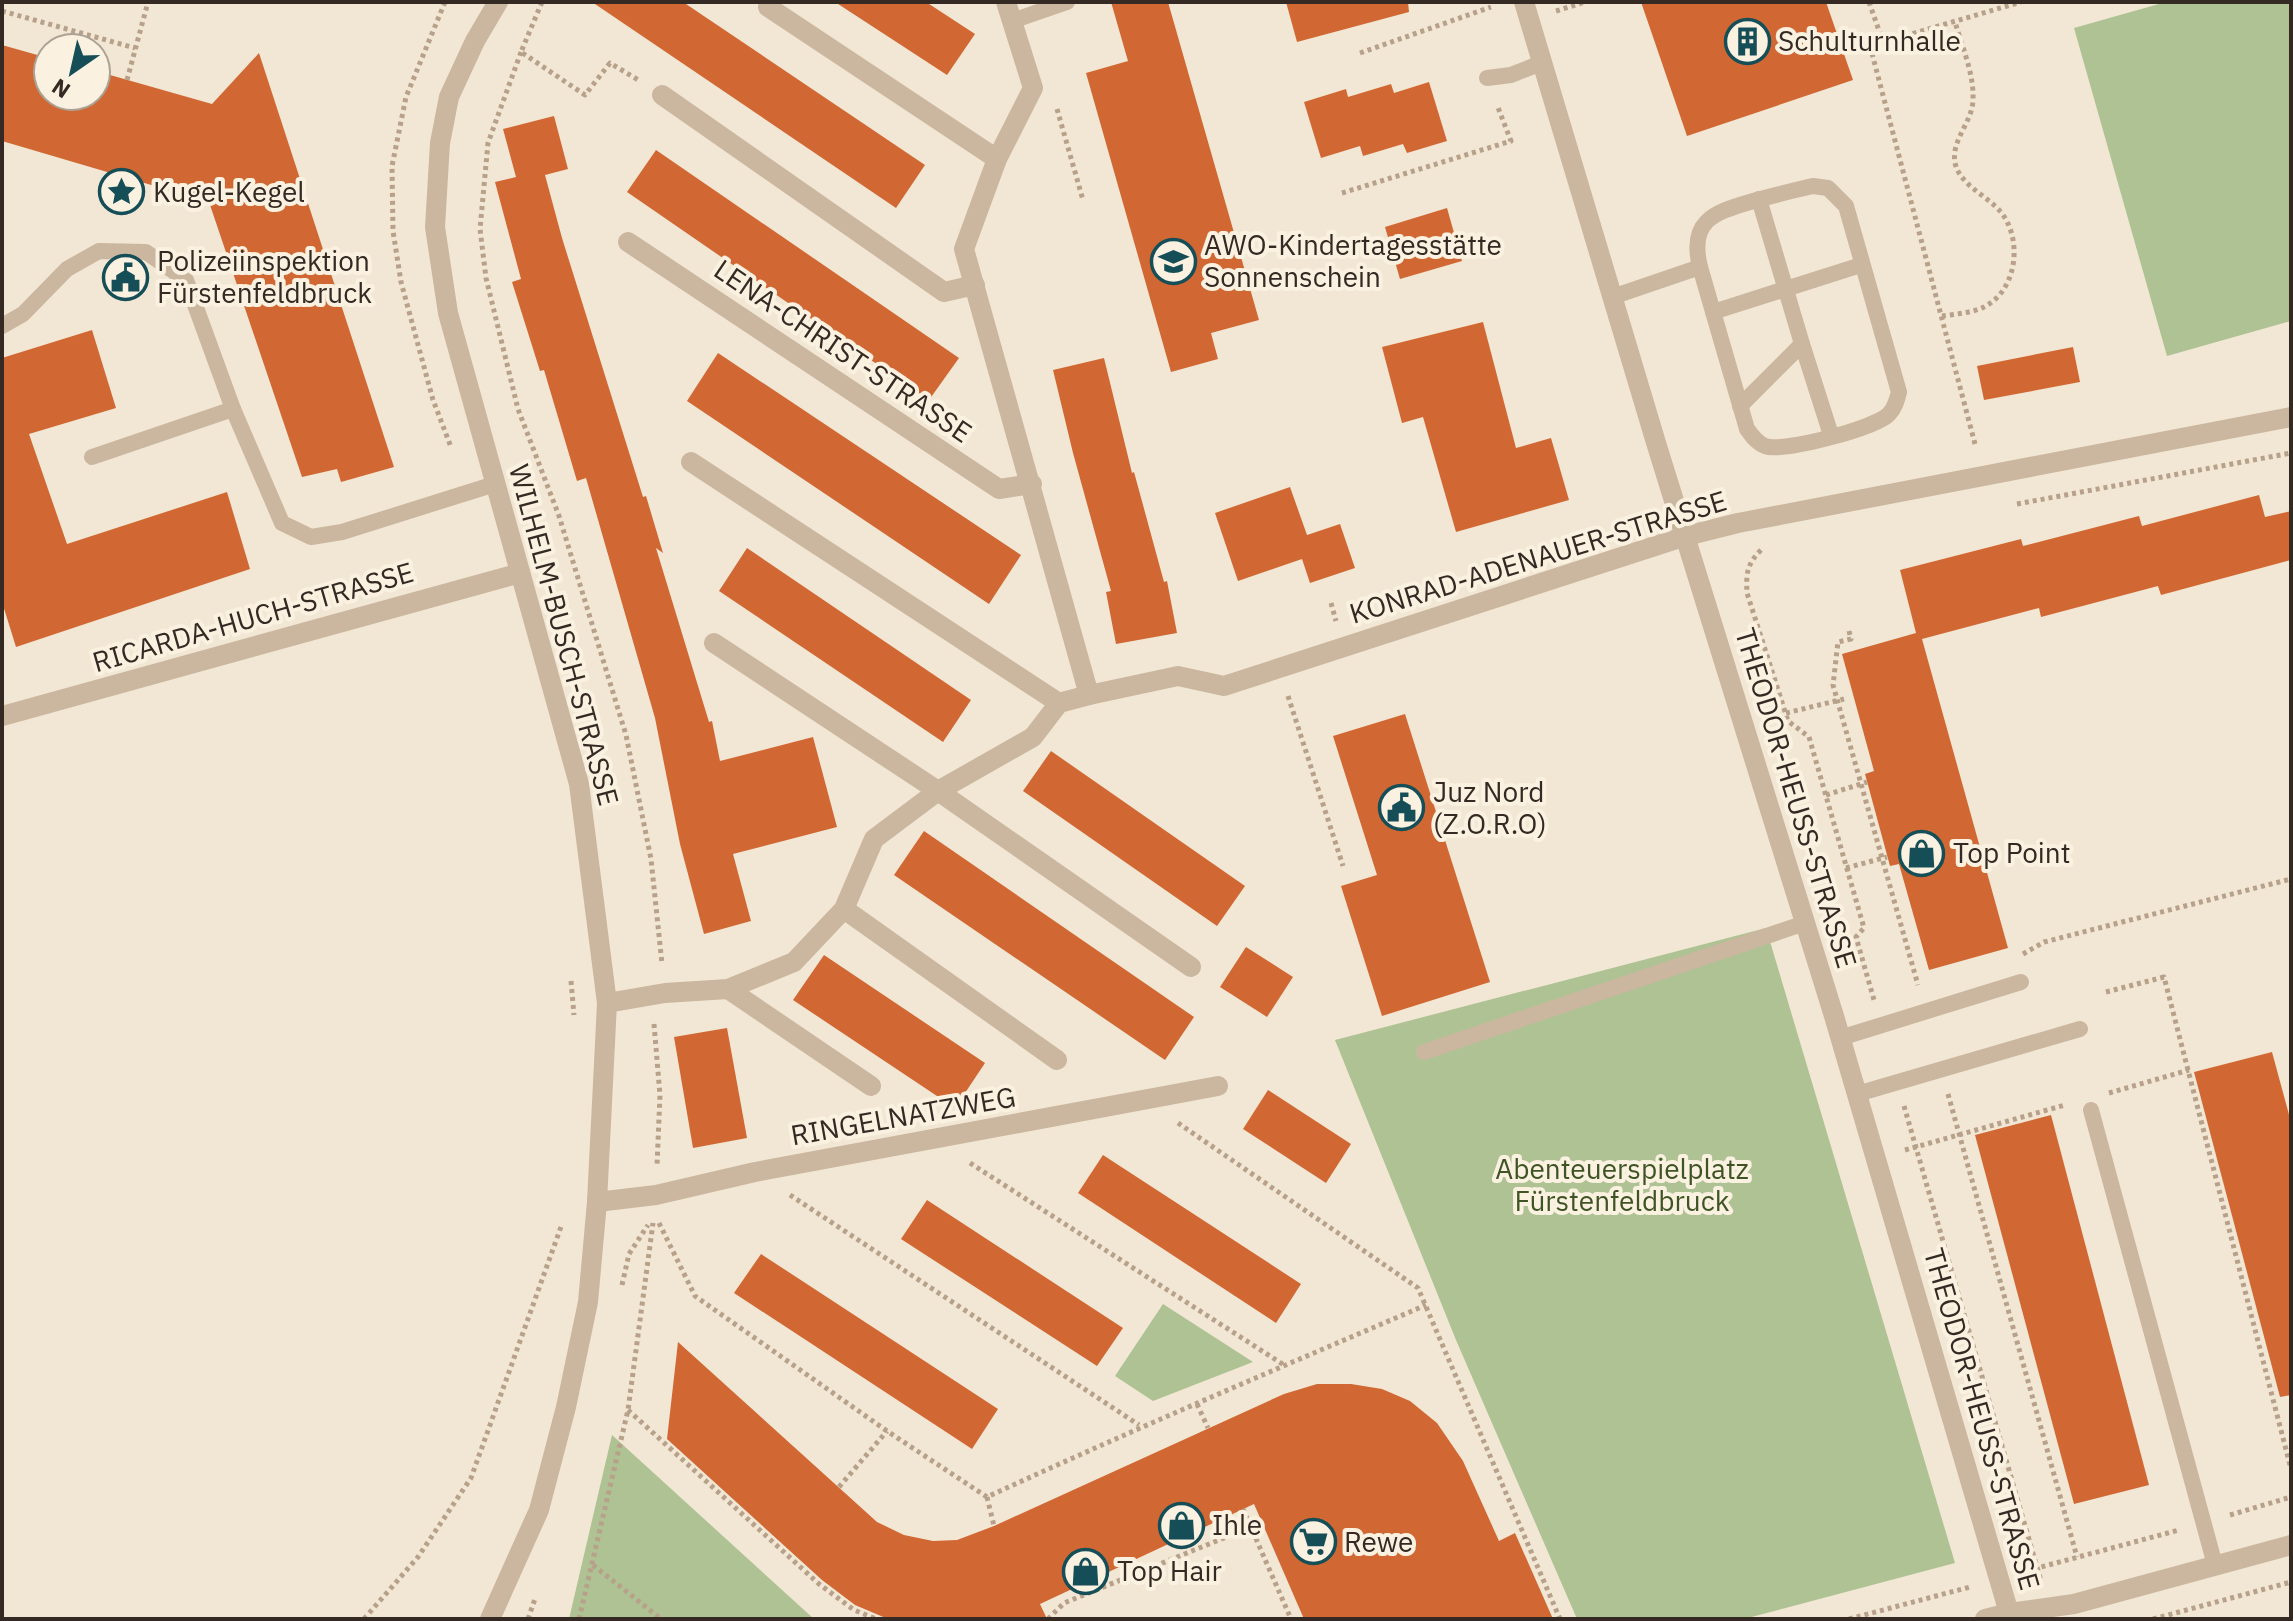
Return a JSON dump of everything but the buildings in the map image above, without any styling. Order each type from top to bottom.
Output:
[{"type":"street","name":"WILHELM-BUSCH-STRASSE","points":[[490,1619],[539,1510],[588,1302],[597,1202],[607,1003],[579,784],[448,313],[435,227],[440,143],[449,97],[475,41],[498,2]]},
{"type":"street","name":"THEODOR-HEUSS-STRASSE","points":[[1524,2],[1857,1094],[2009,1613]]},
{"type":"street","points":[[768,7],[997,159]]},
{"type":"street","points":[[1009,12],[1033,88]]},
{"type":"street","name":"LENA-CHRIST-STRASSE","points":[[1033,88],[997,159],[964,249],[1089,695]]},
{"type":"street","points":[[662,95],[944,292],[975,285]]},
{"type":"street","name":"LENA-CHRIST-STRASSE","points":[[628,242],[999,489],[1032,484]]},
{"type":"street","name":"KONRAD-ADENAUER-STRASSE","points":[[1089,695],[1178,676],[1224,686],[1686,536],[1738,523],[2291,417]]},
{"type":"street","points":[[691,462],[1059,703]]},
{"type":"street","name":"RICARDA-HUCH-STRASSE","points":[[2,716],[520,573]]},
{"type":"street","points":[[714,643],[938,791],[1191,967]]},
{"type":"street","points":[[607,1003],[728,989],[794,962],[844,909],[874,839],[938,791],[1033,737],[1059,703],[1089,695]]},
{"type":"street","points":[[844,909],[1057,1060]]},
{"type":"street","points":[[728,989],[871,1086]]},
{"type":"street","name":"RINGELNATZWEG","points":[[597,1202],[656,1195],[755,1172],[1218,1086]]},
{"type":"street","points":[[1985,1619],[2074,1604],[2291,1545]]},
{"type":"lane","points":[[1009,12],[1067,2]]},
{"type":"lane","points":[[1487,78],[1511,75],[1541,63]]},
{"type":"lane","points":[[1813,186],[1828,188],[1846,206],[1861,265],[1899,392],[1889,414],[1879,421],[1785,448],[1764,446],[1747,429],[1700,267],[1697,240],[1710,217],[1718,212],[1813,186]]},
{"type":"lane","points":[[1759,199],[1831,435]]},
{"type":"lane","points":[[2,326],[23,314],[67,269],[99,251],[146,252],[186,280],[233,409],[282,523],[311,537],[342,532],[495,484]]},
{"type":"lane","points":[[1713,312],[1861,265]]},
{"type":"lane","points":[[1612,297],[1700,267]]},
{"type":"lane","points":[[1740,406],[1802,344]]},
{"type":"lane","points":[[92,457],[233,409]]},
{"type":"lane","points":[[1424,1052],[1805,923]]},
{"type":"lane","points":[[1840,1038],[2021,982]]},
{"type":"lane","points":[[1857,1094],[2080,1029]]},
{"type":"lane","points":[[2094,1103],[2215,1565]]},
{"type":"path","points":[[127,80],[148,2]]},
{"type":"path","points":[[445,2],[406,97],[392,166],[393,231],[401,282],[433,400],[468,493]]},
{"type":"path","points":[[542,2],[488,143],[480,229],[486,278],[518,409],[559,516],[626,735],[651,859],[660,1095],[656,1195]]},
{"type":"path","points":[[1869,2],[1883,42]]},
{"type":"path","points":[[1975,444],[1870,46],[2021,2]]},
{"type":"path","points":[[1360,53],[1491,7]]},
{"type":"path","points":[[2,11],[135,48]]},
{"type":"path","points":[[1942,316],[1983,307],[1993,300],[2011,274],[2015,240],[2011,225],[2000,210],[1960,175],[1955,162],[1955,146],[1973,100],[1971,79],[1955,22]]},
{"type":"path","points":[[521,52],[585,95],[610,63],[662,95]]},
{"type":"path","points":[[1342,193],[1511,141],[1487,78]]},
{"type":"path","points":[[1033,88],[1054,101],[1083,200]]},
{"type":"path","points":[[2010,505],[2291,453]]},
{"type":"path","points":[[1764,547],[1749,562],[1747,593],[1788,721],[1809,737],[1864,928],[1856,937],[1881,1025]]},
{"type":"path","points":[[1849,631],[1851,639],[1838,642],[1833,685],[1841,700],[1919,988],[1933,984]]},
{"type":"path","points":[[1279,669],[1343,866]]},
{"type":"path","points":[[1786,713],[1841,700]]},
{"type":"path","points":[[1826,795],[1864,784]]},
{"type":"path","points":[[1846,868],[1884,858]]},
{"type":"path","points":[[2015,959],[2044,942],[2291,879]]},
{"type":"path","points":[[569,966],[575,1027]]},
{"type":"path","points":[[2106,992],[2164,977],[2291,1469]]},
{"type":"path","points":[[1941,1070],[2077,1557]]},
{"type":"path","points":[[2094,1103],[2189,1070]]},
{"type":"path","points":[[1896,1083],[2048,1608]]},
{"type":"path","points":[[1145,1100],[1418,1288],[1560,1619]]},
{"type":"path","points":[[1876,1158],[2067,1105]]},
{"type":"path","points":[[934,1140],[1285,1366]]},
{"type":"path","points":[[755,1172],[1139,1426]]},
{"type":"path","points":[[579,1619],[628,1410],[655,1214],[695,1296],[987,1497],[994,1526]]},
{"type":"path","points":[[364,1619],[418,1557],[471,1478],[564,1220]]},
{"type":"path","points":[[987,1497],[1139,1426],[1426,1305]]},
{"type":"path","points":[[1197,1404],[1208,1428]]},
{"type":"path","points":[[628,1410],[819,1584],[867,1619]]},
{"type":"path","points":[[839,1487],[887,1431]]},
{"type":"path","points":[[1849,1619],[2291,1497]]},
{"type":"path","points":[[1243,1509],[1291,1619]]},
{"type":"path","points":[[1048,1619],[1064,1603],[1251,1527]]},
{"type":"path","points":[[593,1565],[661,1619]]},
{"type":"path","points":[[2153,1619],[2291,1582]]},
{"type":"path","points":[[854,1610],[876,1619]]},
{"type":"green space","points":[[2166,2],[2291,2],[2291,321],[2167,356],[2074,28]]},
{"type":"green space","name":"Abenteuerspielplatz Fürstenfeldbruck","points":[[1766,928],[1955,1563],[1744,1619],[1577,1619],[1456,1340],[1335,1040]]},
{"type":"green space","points":[[1163,1304],[1253,1362],[1153,1401],[1115,1376]]},
{"type":"green space","points":[[612,1435],[814,1619],[569,1619]]},
{"type":"place","name":"Schulturnhalle","points":[[1747,41]]},
{"type":"place","name":"Kugel-Kegel","points":[[122,192]]},
{"type":"place","name":"AWO-Kindertagesstätte Sonnenschein","points":[[1173,261]]},
{"type":"place","name":"Polizeiinspektion Fürstenfeldbruck","points":[[126,277]]},
{"type":"place","name":"Juz Nord (Z.O.R.O)","points":[[1402,808]]},
{"type":"place","name":"Top Point","points":[[1922,853]]},
{"type":"place","name":"Ihle","points":[[1181,1525]]},
{"type":"place","name":"Rewe","points":[[1313,1542]]},
{"type":"place","name":"Top Hair","points":[[1086,1571]]}]
